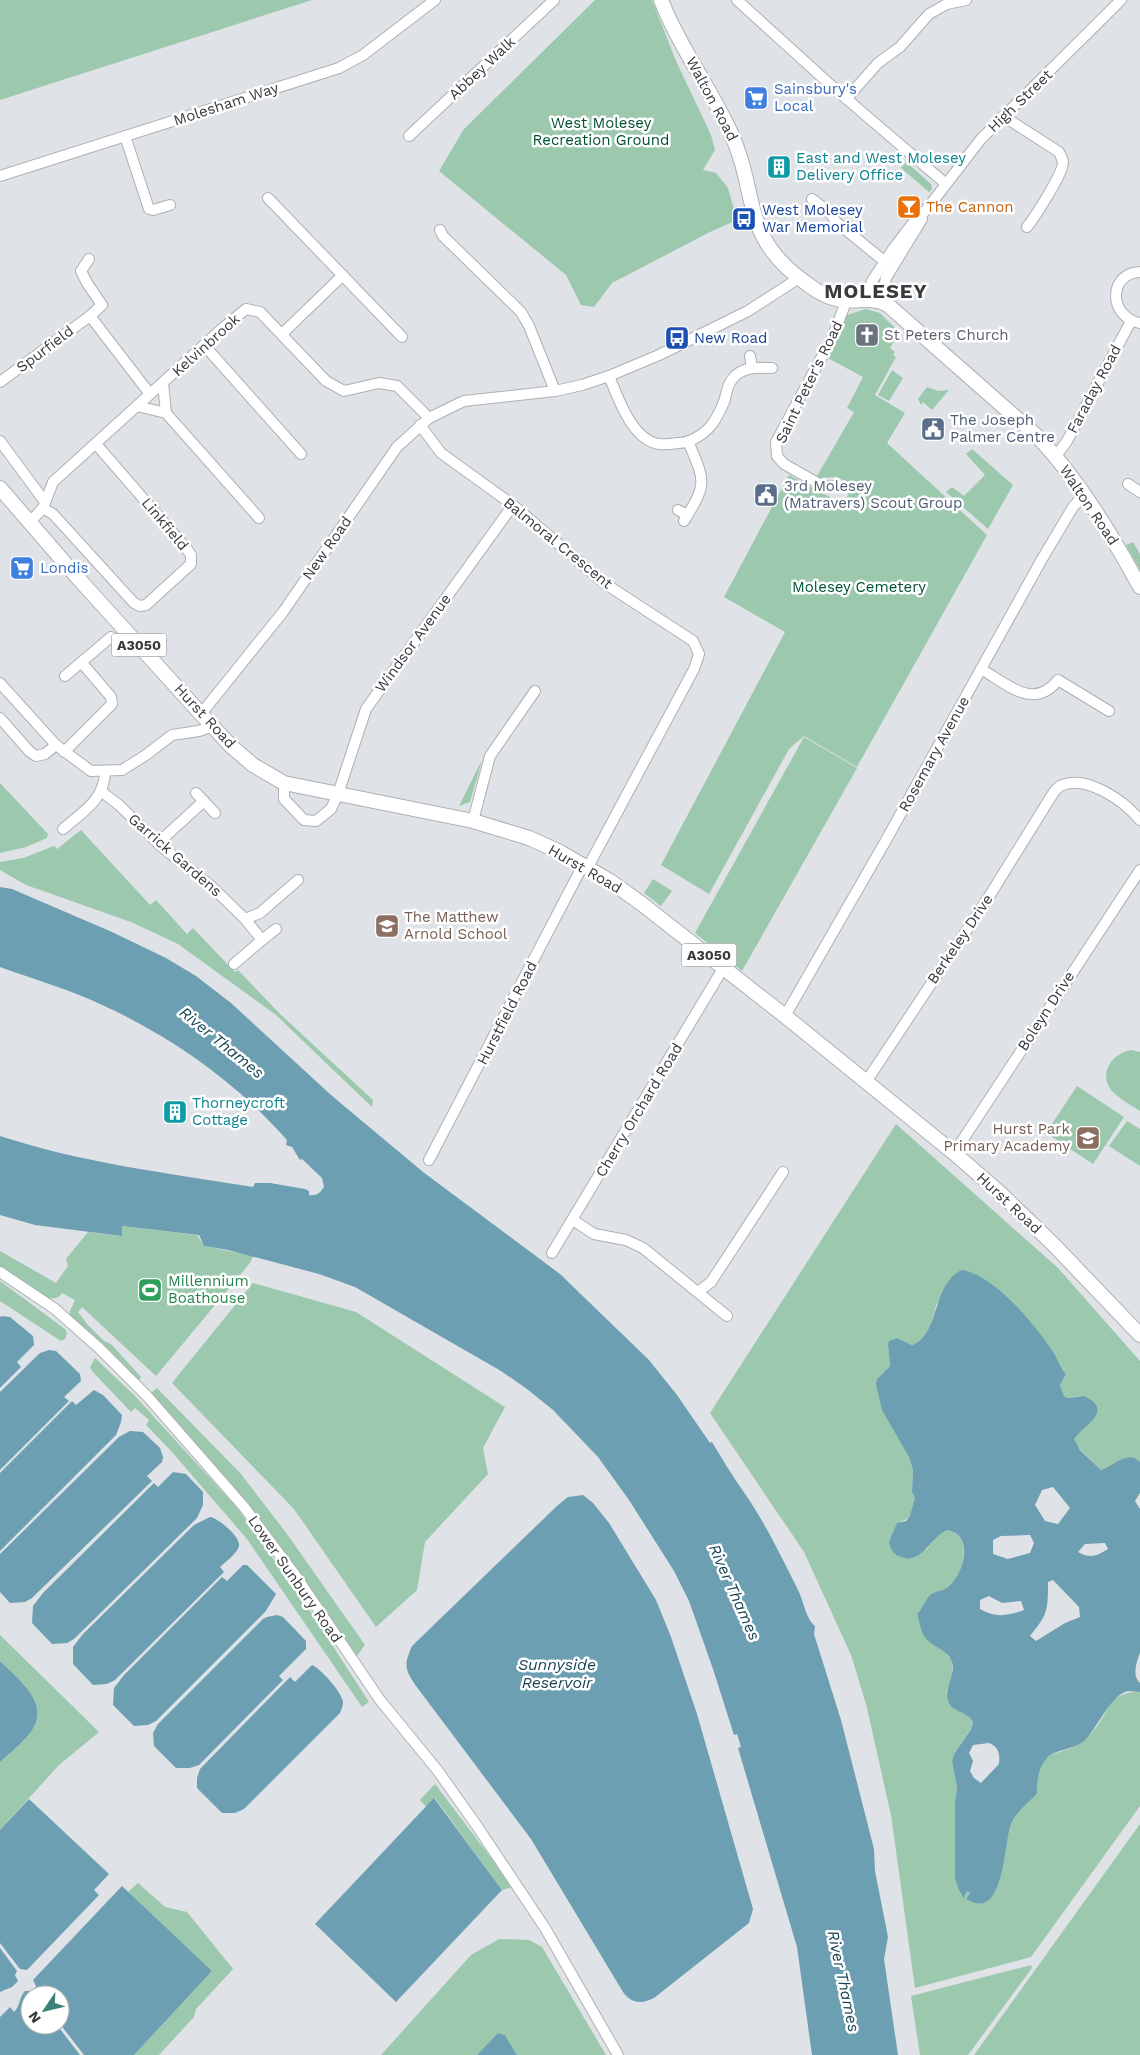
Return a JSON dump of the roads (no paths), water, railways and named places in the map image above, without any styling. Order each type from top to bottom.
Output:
[{"type":"main road","name":"Walton Road","points":[[660,0],[718,106],[734,140],[758,228],[767,244],[794,274],[822,293],[844,300],[865,299],[881,301],[899,313],[1039,438],[1056,456],[1084,495],[1114,540],[1140,587]]},
{"type":"main road","name":"Hurst Road","points":[[0,488],[29,523],[201,714],[231,746],[253,764],[284,783],[473,821],[529,838],[586,866],[642,904],[724,967],[954,1153],[1000,1193],[1054,1245],[1140,1335]]},
{"type":"street","name":"Molesham Way","points":[[0,176],[339,68],[363,55],[435,0]]},
{"type":"street","name":"Abbey Walk","points":[[409,136],[554,0]]},
{"type":"street","points":[[737,0],[946,184]]},
{"type":"street","points":[[847,98],[878,64],[900,47],[929,14],[938,7],[965,0]]},
{"type":"street","name":"High Street","points":[[881,301],[886,278],[927,209],[980,139],[1121,0]]},
{"type":"street","points":[[1003,116],[1058,152],[1062,158],[1063,164],[1050,191],[1027,227]]},
{"type":"street","points":[[125,136],[149,209],[154,210],[170,204]]},
{"type":"street","points":[[268,198],[402,337]]},
{"type":"street","points":[[812,199],[832,215],[835,221],[884,261]]},
{"type":"street","name":"High Street","points":[[865,299],[872,281],[884,261],[913,223],[927,209]]},
{"type":"street","points":[[440,230],[443,236],[521,312],[529,326],[555,391]]},
{"type":"street","name":"Spurfield","points":[[0,382],[102,306],[81,271],[89,259]]},
{"type":"street","name":"Faraday Road","points":[[1056,456],[1067,441],[1135,322],[1123,315],[1118,308],[1116,299],[1117,290],[1121,282],[1128,276],[1140,272]]},
{"type":"street","name":"New Road","points":[[201,714],[283,612],[397,447],[429,418],[464,401],[555,391],[609,376],[659,355],[748,311],[775,292],[794,274]]},
{"type":"street","points":[[282,333],[342,275]]},
{"type":"street","name":"Saint Peter's Road","points":[[836,486],[823,486],[784,464],[777,456],[776,442],[833,336],[844,307],[844,300]]},
{"type":"street","name":"Kelvinbrook","points":[[29,523],[44,505],[54,482],[246,309],[260,312],[326,381],[344,391],[379,382],[396,386],[429,418]]},
{"type":"street","name":"Spurfield","points":[[90,316],[150,394]]},
{"type":"street","points":[[204,345],[301,454]]},
{"type":"street","points":[[750,356],[752,368]]},
{"type":"street","points":[[609,376],[625,414],[640,434],[658,444],[681,443],[698,436],[712,424],[724,404],[728,386],[734,377],[742,371],[752,368],[772,368]]},
{"type":"street","points":[[163,383],[166,413]]},
{"type":"street","points":[[137,406],[166,413],[258,518]]},
{"type":"street","name":"Balmoral Crescent","points":[[420,425],[441,453],[513,505],[604,582],[685,634],[693,641],[699,654],[694,668],[586,866]]},
{"type":"street","points":[[0,441],[44,505]]},
{"type":"street","points":[[683,515],[702,488],[702,476],[688,441]]},
{"type":"street","name":"Linkfield","points":[[44,505],[134,602],[140,606],[146,605],[191,564],[191,555],[186,548],[96,444]]},
{"type":"street","points":[[1128,484],[1140,492]]},
{"type":"street","name":"Rosemary Avenue","points":[[785,1016],[1073,507],[1084,495]]},
{"type":"street","name":"Windsor Avenue","points":[[284,783],[284,799],[304,820],[316,821],[330,809],[338,794],[366,709],[513,505]]},
{"type":"street","points":[[65,676],[111,637]]},
{"type":"street","points":[[1,723],[36,756],[59,749],[112,704],[111,697],[82,663]]},
{"type":"street","points":[[981,670],[1027,695],[1043,693],[1051,689],[1058,680],[1109,711]]},
{"type":"street","points":[[0,683],[59,749],[91,771],[122,770],[172,736],[199,731],[212,726]]},
{"type":"street","points":[[473,821],[490,756],[536,691]]},
{"type":"street","points":[[63,829],[102,792],[105,771]]},
{"type":"street","name":"Berkeley Drive","points":[[866,1082],[990,895],[1052,794],[1060,786],[1074,784],[1096,787],[1125,804],[1140,820]]},
{"type":"street","name":"Garrick Gardens","points":[[102,792],[119,805],[158,843],[211,886],[246,919],[262,940]]},
{"type":"street","points":[[196,793],[215,813]]},
{"type":"street","points":[[158,843],[204,801]]},
{"type":"street","name":"Hurstfield Road","points":[[429,1160],[586,866]]},
{"type":"street","name":"Boleyn Drive","points":[[954,1153],[1140,870]]},
{"type":"street","points":[[246,919],[260,913],[298,880]]},
{"type":"street","points":[[234,964],[276,929]]},
{"type":"street","name":"Cherry Orchard Road","points":[[552,1253],[724,967]]},
{"type":"street","points":[[698,1292],[711,1282],[782,1172]]},
{"type":"street","points":[[573,1220],[594,1234],[626,1240],[643,1248],[727,1316]]},
{"type":"street","name":"Lower Sunbury Road","points":[[0,1272],[54,1309],[99,1348],[147,1396],[244,1507],[295,1575],[380,1700],[438,1771],[545,1928],[618,2055]]},
{"type":"water","name":"River Thames","points":[[0,887],[12,889],[112,932],[166,958],[196,976],[231,1003],[331,1095],[423,1172],[560,1274],[649,1360],[677,1395],[710,1443],[712,1442],[759,1515],[799,1592],[809,1619],[815,1626],[814,1634],[841,1720],[874,1849],[875,1871],[888,1937],[884,1959],[898,2055],[812,2055],[797,1947],[738,1748],[741,1747],[737,1734],[734,1735],[689,1601],[674,1571],[629,1500],[598,1457],[553,1410],[501,1371],[355,1287],[319,1274],[228,1250],[204,1246],[199,1235],[122,1226],[122,1236],[35,1225],[0,1215],[0,1136],[62,1153],[157,1172],[253,1187],[255,1183],[270,1183],[305,1189],[309,1191],[309,1195],[318,1194],[324,1187],[322,1178],[302,1159],[300,1160],[292,1147],[286,1145],[287,1140],[267,1119],[201,1062],[152,1031],[88,999],[0,967]]},
{"type":"water","points":[[962,1270],[987,1281],[999,1290],[1023,1313],[1052,1350],[1066,1374],[1060,1385],[1064,1396],[1068,1398],[1084,1396],[1097,1407],[1097,1413],[1094,1418],[1074,1439],[1080,1450],[1101,1470],[1126,1458],[1135,1458],[1140,1462],[1140,1493],[1135,1501],[1140,1509],[1140,1653],[1135,1673],[1140,1683],[1140,1692],[1128,1691],[1122,1693],[1116,1698],[1085,1740],[1076,1746],[1055,1753],[1047,1758],[1039,1775],[1037,1794],[1019,1812],[1011,1824],[1001,1878],[996,1891],[988,1900],[979,1904],[966,1899],[970,1893],[967,1891],[964,1898],[955,1878],[955,1802],[957,1787],[952,1761],[954,1754],[971,1729],[973,1722],[949,1703],[947,1693],[953,1667],[952,1662],[947,1654],[924,1636],[917,1614],[930,1595],[948,1587],[954,1581],[962,1565],[964,1547],[956,1533],[947,1530],[941,1533],[921,1554],[915,1557],[901,1557],[894,1553],[889,1542],[897,1523],[906,1521],[910,1516],[915,1498],[912,1492],[913,1470],[909,1457],[882,1410],[876,1384],[877,1379],[890,1366],[889,1341],[897,1338],[912,1345],[921,1339],[932,1320],[945,1286],[952,1277]],"holes":[[[1053,1487],[1070,1508],[1058,1524],[1045,1521],[1035,1505],[1042,1490]],[[1030,1535],[1034,1543],[1030,1553],[1008,1559],[993,1554],[993,1540],[1001,1536]],[[1105,1543],[1108,1549],[1093,1556],[1078,1552],[1085,1544]],[[1053,1580],[1079,1607],[1080,1617],[1065,1623],[1036,1641],[1030,1636],[1044,1617],[1047,1606],[1048,1582]],[[989,1596],[1002,1603],[1021,1601],[1024,1610],[1007,1615],[991,1614],[980,1609],[980,1600]],[[989,1743],[998,1751],[999,1764],[981,1783],[974,1778],[970,1771],[973,1761],[969,1753],[973,1745]]]},
{"type":"water","points":[[0,1317],[10,1317],[33,1336],[34,1345],[17,1362],[21,1367],[0,1388]]},
{"type":"water","points":[[49,1350],[56,1351],[80,1374],[81,1381],[64,1397],[69,1401],[0,1470],[0,1392],[40,1353]]},
{"type":"water","points":[[94,1390],[103,1395],[122,1415],[116,1435],[0,1551],[0,1473],[72,1401],[76,1405]]},
{"type":"water","points":[[130,1431],[143,1432],[160,1448],[163,1457],[162,1462],[147,1476],[152,1481],[32,1598],[25,1602],[10,1603],[0,1592],[0,1554],[119,1437]]},
{"type":"water","points":[[173,1472],[186,1474],[203,1492],[203,1505],[197,1518],[74,1639],[67,1643],[52,1644],[32,1623],[33,1606],[43,1593],[154,1483],[158,1487]]},
{"type":"water","name":"Sunnyside Reservoir","points":[[583,1495],[593,1503],[609,1523],[656,1600],[671,1637],[697,1714],[753,1909],[749,1923],[654,1998],[641,2002],[633,2001],[623,1992],[531,1839],[416,1686],[406,1666],[412,1646],[558,1505],[568,1497]]},
{"type":"water","points":[[210,1517],[228,1528],[239,1542],[236,1552],[220,1567],[224,1572],[115,1680],[107,1684],[93,1685],[73,1664],[73,1647],[83,1634],[194,1525]]},
{"type":"water","points":[[243,1565],[247,1565],[276,1594],[266,1611],[156,1721],[148,1725],[134,1726],[113,1705],[114,1688],[124,1675],[222,1577],[227,1581]]},
{"type":"water","points":[[277,1615],[283,1617],[306,1641],[306,1649],[279,1676],[283,1680],[199,1765],[190,1768],[176,1768],[154,1746],[153,1733],[158,1724],[263,1619]]},
{"type":"water","points":[[0,1661],[30,1693],[38,1712],[31,1732],[0,1762]]},
{"type":"water","points":[[312,1665],[325,1675],[339,1692],[343,1702],[340,1713],[244,1809],[235,1813],[222,1813],[197,1788],[197,1778],[200,1769],[290,1677],[295,1682]]},
{"type":"water","points":[[434,1798],[502,1890],[396,2002],[315,1924]]},
{"type":"water","points":[[29,1799],[109,1874],[94,1890],[99,1895],[27,1970],[20,1969],[0,1943],[0,1830]]},
{"type":"water","points":[[122,1886],[212,1971],[134,2055],[84,2055],[69,2035],[70,1985],[36,1985],[33,1980]]},
{"type":"water","points":[[0,1948],[17,1971],[15,1975],[18,1981],[12,1987],[0,1992]]},
{"type":"water","points":[[20,2000],[20,2035],[65,2035],[80,2055],[0,2055],[0,2017],[10,2007],[14,2012]]},
{"type":"water","points":[[498,2033],[505,2035],[517,2055],[477,2055]]},
{"type":"place","name":"Sainsbury's Local","points":[[756,98]]},
{"type":"place","name":"East and West Molesey Delivery Office","points":[[779,167]]},
{"type":"place","name":"The Cannon","points":[[909,207]]},
{"type":"place","name":"West Molesey War Memorial","points":[[744,219]]},
{"type":"place","name":"St Peters Church","points":[[867,335]]},
{"type":"place","name":"New Road","points":[[677,338]]},
{"type":"place","name":"The Joseph Palmer Centre","points":[[933,429]]},
{"type":"place","name":"3rd Molesey (Matravers) Scout Group","points":[[766,495]]},
{"type":"place","name":"Londis","points":[[22,568]]},
{"type":"place","name":"The Matthew Arnold School","points":[[387,926]]},
{"type":"place","name":"Thorneycroft Cottage","points":[[175,1112]]},
{"type":"place","name":"Hurst Park Primary Academy","points":[[1088,1138]]},
{"type":"place","name":"Millennium Boathouse","points":[[150,1290]]},
{"type":"district","name":"MOLESEY","points":[[876,291]]},
{"type":"park label","name":"West Molesey Recreation Ground","points":[[601,132]]},
{"type":"park label","name":"Molesey Cemetery","points":[[859,587]]}]
